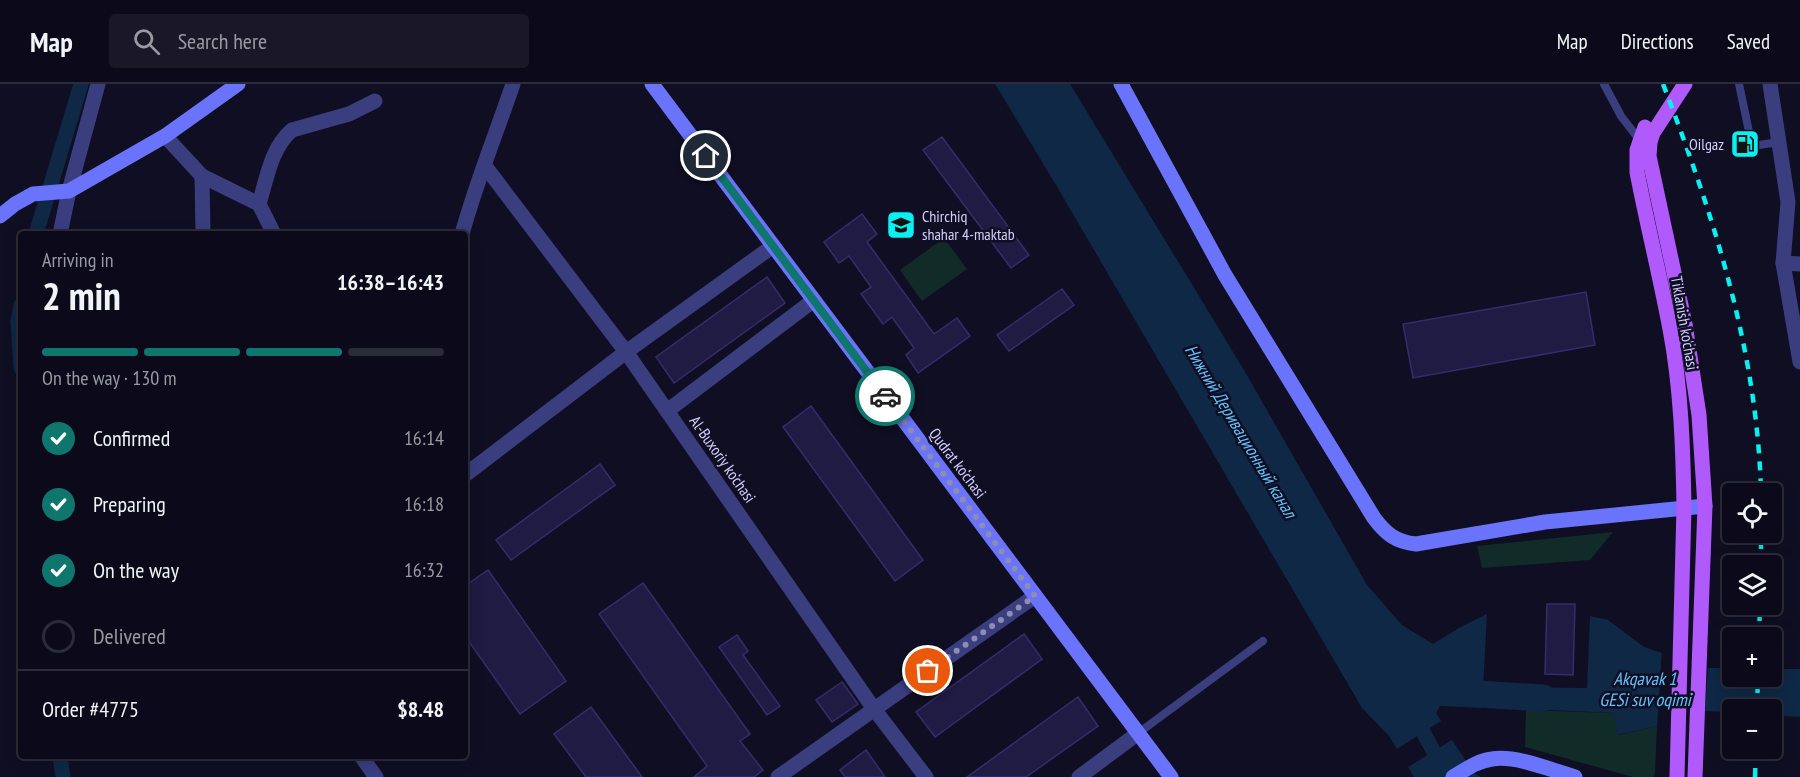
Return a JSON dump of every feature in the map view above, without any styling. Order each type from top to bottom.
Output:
[{"type":"main road","name":"Tiklanish ko'chasi","points":[[1673,84],[1649,120],[1636,172],[1673,351],[1682,440],[1683,580],[1677,776]]},
{"type":"main road","points":[[1685,84],[1644,146],[1694,370],[1699,415],[1705,506],[1695,776]]},
{"type":"street","points":[[60,231],[66,191],[98,84]]},
{"type":"street","points":[[463,231],[475,187],[513,84]]},
{"type":"street","name":"Qudrat ko‘chasi","points":[[652,84],[1137,735],[1171,777]]},
{"type":"street","points":[[1121,84],[1225,275],[1374,518],[1390,537],[1403,543],[1416,544],[1545,522],[1705,506]]},
{"type":"street","points":[[1770,84],[1788,202],[1783,263],[1800,362]]},
{"type":"street","points":[[0,216],[33,194],[66,191],[165,136],[235,85]]},
{"type":"street","points":[[259,204],[275,152],[285,136],[292,130],[349,114],[375,101]]},
{"type":"street","points":[[165,136],[202,176],[259,204],[272,231]]},
{"type":"street","name":"Al-Buxoriy ko‘chasi","points":[[484,166],[626,352],[874,709],[926,777]]},
{"type":"street","points":[[202,176],[203,231]]},
{"type":"street","points":[[468,473],[626,352],[773,246]]},
{"type":"street","points":[[1783,263],[1800,264]]},
{"type":"street","points":[[667,411],[814,300]]},
{"type":"street","points":[[778,777],[1035,596]]},
{"type":"street","points":[[1079,777],[1137,735]]},
{"type":"street","points":[[363,759],[376,777]]},
{"type":"street","points":[[1453,777],[1473,765],[1492,759],[1510,760],[1575,777]]},
{"type":"lane","points":[[1604,84],[1621,116],[1644,146]]},
{"type":"lane","points":[[1739,84],[1752,146],[1779,142]]},
{"type":"lane","points":[[1137,735],[1263,641]]},
{"type":"green space","points":[[944,238],[967,269],[922,301],[900,270]]},
{"type":"green space","points":[[1613,532],[1590,560],[1482,568],[1477,546]]},
{"type":"green space","points":[[1526,710],[1614,713],[1618,735],[1657,726],[1653,777],[1633,777],[1525,747]]},
{"type":"water","points":[[995,84],[1070,84],[1244,370],[1367,585],[1402,625],[1433,644],[1487,614],[1482,708],[1440,706],[1436,713],[1441,721],[1397,749],[1389,736],[1362,708]]},
{"type":"water","name":"Akqavak 1 GESi suv oqimi","points":[[1590,616],[1608,620],[1644,647],[1707,668],[1722,668],[1722,687],[1782,687],[1782,669],[1800,669],[1800,717],[1782,716],[1782,699],[1722,699],[1722,712],[1705,711],[1657,726],[1617,735],[1614,713],[1507,708],[1508,687],[1587,688]]},
{"type":"water","points":[[1452,740],[1474,773],[1481,777],[1414,777],[1408,767]]},
{"type":"pier","points":[[1662,649],[1708,665],[1705,714],[1657,729]]},
{"type":"building","points":[[942,137],[1029,255],[1011,268],[923,150]]},
{"type":"building","points":[[862,214],[877,234],[867,242],[934,334],[957,318],[970,336],[918,373],[906,355],[914,348],[892,317],[883,324],[861,294],[871,287],[849,256],[839,263],[824,242]]},
{"type":"building","points":[[767,277],[785,303],[674,383],[656,357]]},
{"type":"building","points":[[1062,289],[1074,305],[1009,351],[997,335]]},
{"type":"building","points":[[1586,292],[1595,345],[1413,378],[1403,324]]},
{"type":"building","points":[[811,406],[923,560],[895,581],[783,427]]},
{"type":"building","points":[[600,464],[615,485],[511,560],[496,540]]},
{"type":"building","points":[[488,570],[566,681],[520,714],[468,640],[468,584]]},
{"type":"building","points":[[643,583],[750,734],[740,741],[763,770],[754,777],[694,777],[707,766],[599,614]]},
{"type":"building","points":[[1547,604],[1575,604],[1573,675],[1545,674]]},
{"type":"building","points":[[1024,634],[1042,659],[935,737],[916,712]]},
{"type":"building","points":[[737,635],[748,651],[743,655],[780,706],[767,715],[719,647]]},
{"type":"building","points":[[842,682],[858,704],[832,722],[816,700]]},
{"type":"building","points":[[1078,697],[1098,726],[1026,777],[967,777]]},
{"type":"building","points":[[591,707],[642,777],[586,777],[554,734]]},
{"type":"building","points":[[866,750],[885,777],[845,777],[840,770]]},
{"type":"waterway","points":[[37,231],[81,84]]},
{"type":"waterway","points":[[1447,692],[1543,698]]},
{"type":"waterway","name":"Нижний Деривационный канал","points":[[1414,716],[1443,768]]},
{"type":"waterway","points":[[60,759],[63,777]]},
{"type":"railway","points":[[1663,84],[1699,183],[1730,284],[1751,388],[1760,483]]},
{"type":"railway","points":[[1761,543],[1761,555]]},
{"type":"railway","points":[[1759,627],[1760,615]]},
{"type":"railway","points":[[1757,699],[1758,687]]},
{"type":"railway","points":[[1755,777],[1756,759]]},
{"type":"way so far","points":[[885,396],[1035,596],[928,671]]},
{"type":"place","name":"Oilgaz","points":[[1745,144]]},
{"type":"place","name":"Chirchiq shahar 4-maktab","points":[[901,225]]},
{"type":"route","points":[[706,156],[885,396]]}]
